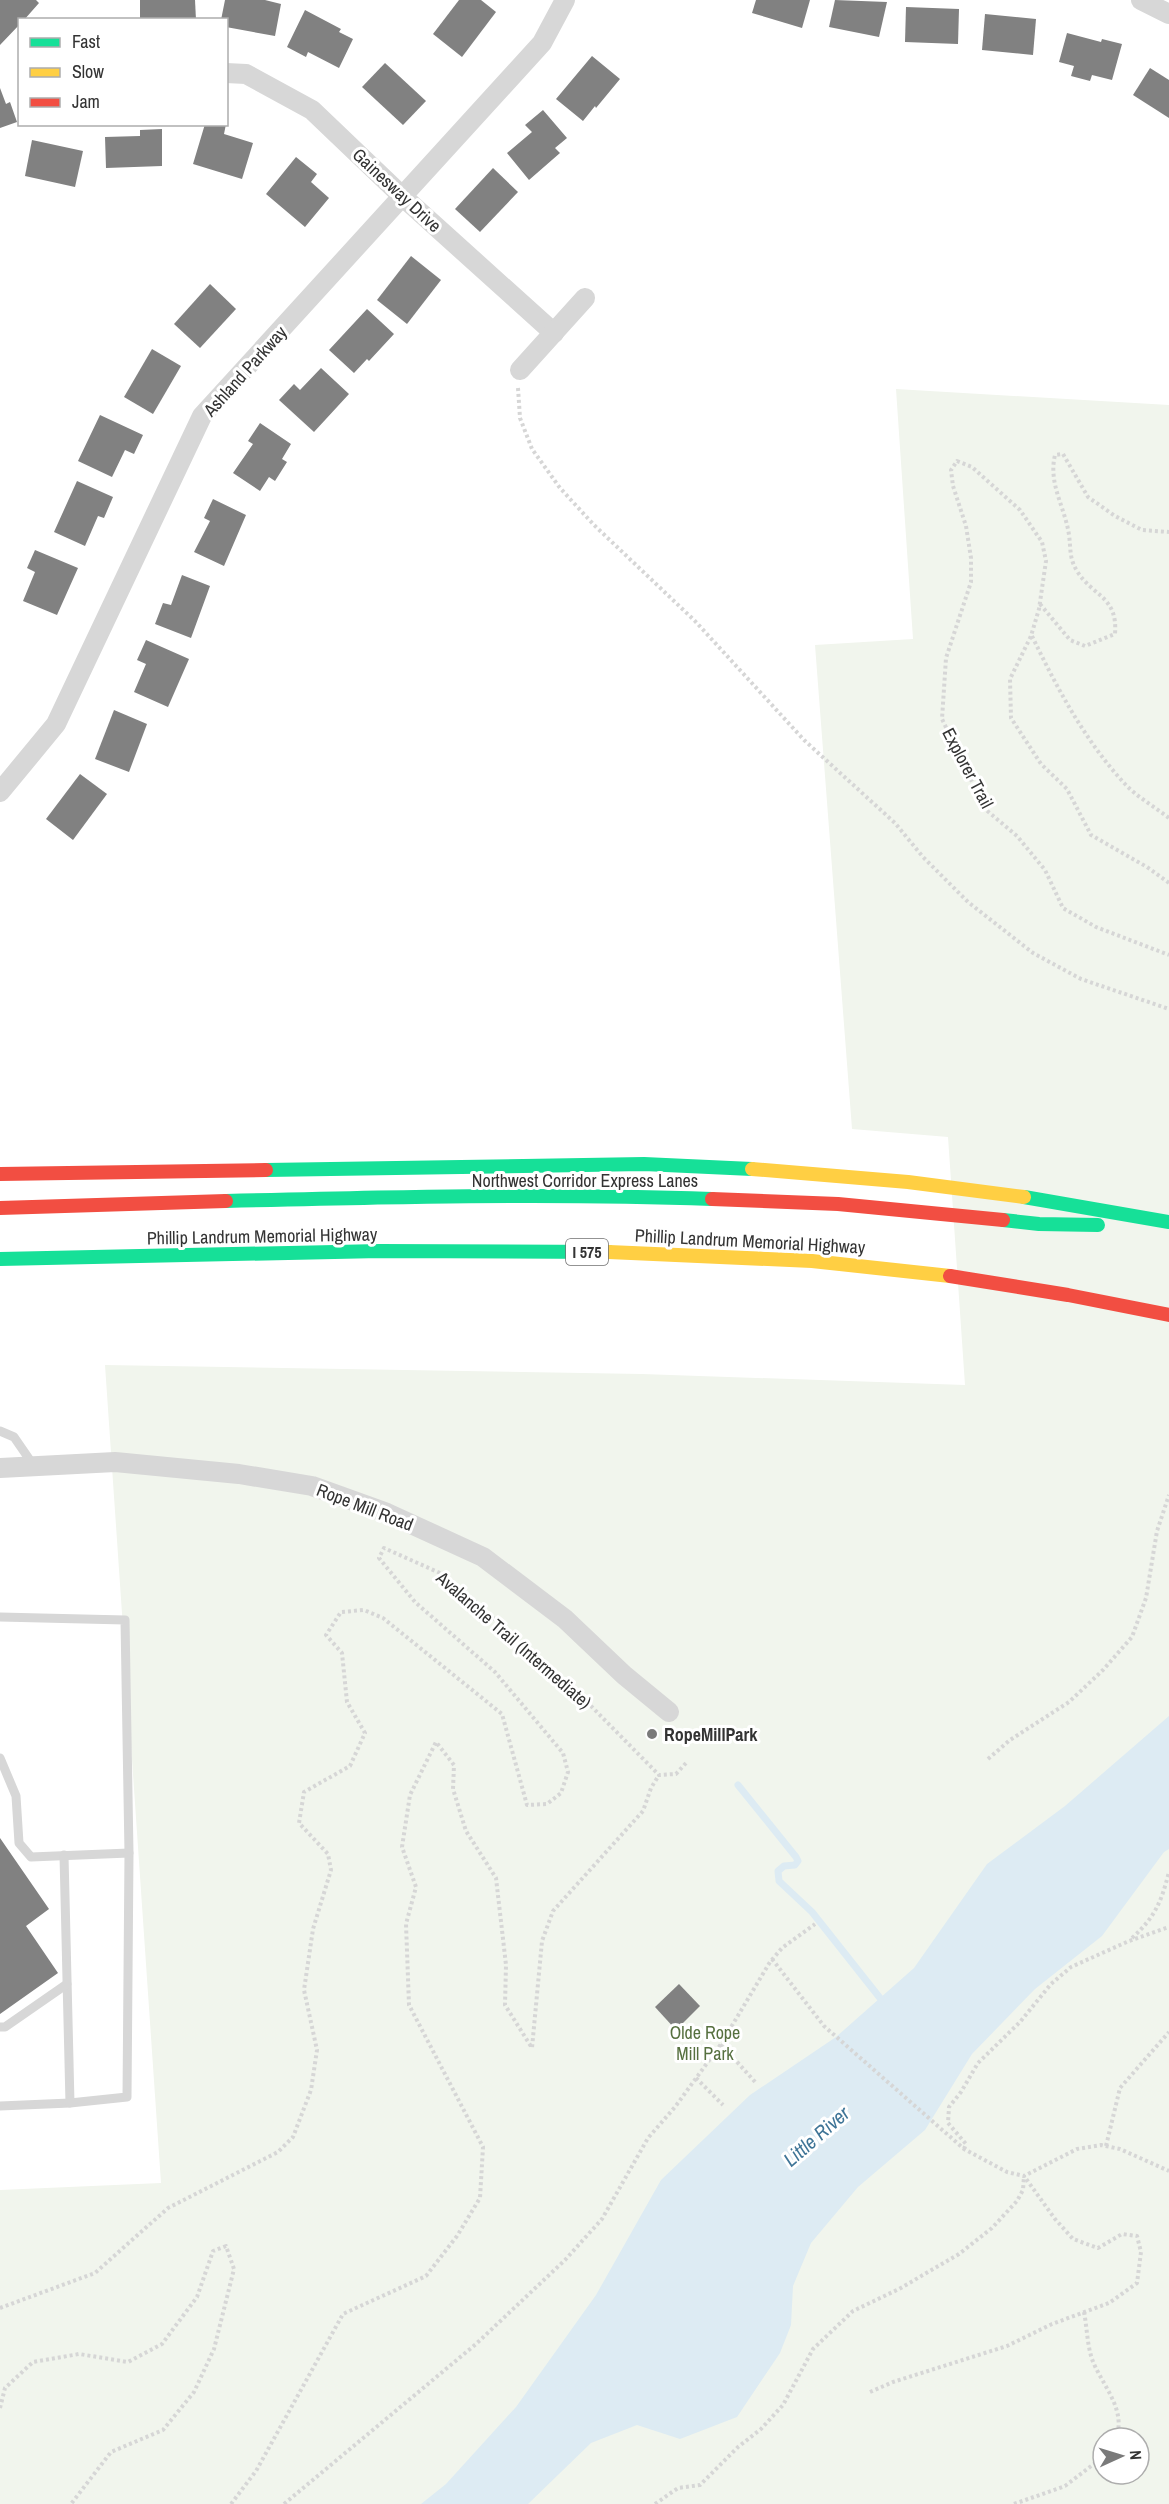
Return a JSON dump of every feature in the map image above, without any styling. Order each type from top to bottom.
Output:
[{"type":"highway","points":[[0,1174],[701,1165],[824,1172],[901,1180],[1042,1199],[1169,1222]]},
{"type":"highway","name":"Northwest Corridor Express Lanes","points":[[0,1208],[380,1197],[648,1197],[838,1204],[1039,1224],[1108,1226],[1169,1222]]},
{"type":"highway","name":"Phillip Landrum Memorial Highway","points":[[0,1258],[413,1251],[640,1252],[762,1257],[882,1267],[996,1282],[1169,1315]]},
{"type":"street","name":"Ashland Parkway","points":[[0,792],[56,724],[202,416],[542,43],[565,0]]},
{"type":"street","points":[[1141,0],[1169,14]]},
{"type":"street","name":"Gainesway Drive","points":[[228,73],[246,74],[312,110],[402,196],[554,333]]},
{"type":"street","points":[[520,370],[585,298]]},
{"type":"street","name":"Rope Mill Road","points":[[0,1468],[115,1462],[239,1474],[312,1486],[387,1513],[483,1557],[565,1619],[624,1675],[669,1712]]},
{"type":"lane","points":[[0,1431],[15,1437],[34,1466]]},
{"type":"lane","points":[[0,1617],[125,1620],[129,1853],[127,2097],[70,2103],[0,2106]]},
{"type":"lane","points":[[0,1759],[16,1796],[19,1843],[31,1857],[129,1853]]},
{"type":"lane","points":[[64,1855],[70,2103]]},
{"type":"lane","points":[[0,2027],[5,2027],[67,1984]]},
{"type":"path","points":[[520,370],[518,382],[520,418],[532,449],[560,488],[594,525],[695,621],[804,740],[895,823],[923,857],[968,902],[1033,953],[1081,979],[1169,1009]]},
{"type":"path","points":[[1040,604],[1070,640],[1085,646],[1115,633],[1116,620],[1110,604],[1084,580],[1070,559],[1069,534],[1053,480],[1055,455],[1063,454],[1088,497],[1115,516],[1142,530],[1169,532]]},
{"type":"path","name":"Explorer Trail","points":[[1169,883],[1091,835],[1067,789],[1041,764],[1011,718],[1010,679],[1030,637],[1040,604],[1046,561],[1042,542],[1020,510],[972,466],[957,461],[951,470],[972,558],[971,582],[946,658],[942,719],[985,808],[1017,836],[1046,870],[1063,908],[1096,927],[1169,955]]},
{"type":"path","points":[[1030,637],[1082,729],[1126,785],[1169,818]]},
{"type":"path","points":[[988,1759],[1010,1740],[1069,1702],[1132,1637],[1146,1598],[1157,1532],[1169,1495]]},
{"type":"path","name":"Avalanche Trail (Intermediate)","points":[[0,2308],[95,2274],[168,2208],[278,2152],[293,2137],[311,2090],[317,2050],[304,1990],[313,1929],[331,1870],[328,1854],[299,1823],[304,1792],[350,1766],[365,1732],[347,1702],[342,1653],[326,1635],[341,1612],[364,1610],[383,1618],[502,1714],[527,1805],[547,1804],[561,1793],[568,1772],[563,1753],[495,1672],[415,1602],[379,1558],[384,1548],[440,1573],[463,1591],[590,1705],[659,1775]]},
{"type":"path","points":[[231,2504],[256,2471],[343,2314],[426,2276],[457,2236],[480,2198],[483,2147],[409,2005],[406,1924],[416,1887],[402,1847],[410,1795],[435,1742],[454,1765],[453,1789],[466,1831],[496,1878],[506,1965],[505,2005],[532,2048],[542,1941],[554,1911],[643,1811],[651,1788],[659,1775],[676,1774],[686,1763]]},
{"type":"path","points":[[1129,1941],[1150,1922],[1162,1901],[1169,1872]]},
{"type":"path","points":[[284,2504],[476,2344],[565,2260],[602,2219],[648,2138],[721,2044],[757,1979],[782,1948],[815,1924]]},
{"type":"path","points":[[964,2150],[966,2144],[948,2123],[949,2107],[962,2092],[978,2063],[1020,2022],[1051,1984],[1071,1967],[1129,1941],[1169,1927]]},
{"type":"path","points":[[772,1959],[824,2026],[964,2150],[1007,2172],[1024,2176],[1055,2219],[1073,2239],[1098,2248],[1122,2234],[1137,2236],[1141,2252],[1137,2283],[1109,2302],[1052,2324],[1007,2346],[893,2382],[870,2392]]},
{"type":"path","points":[[1106,2146],[1120,2088],[1169,2032]]},
{"type":"path","points":[[721,2044],[756,2083]]},
{"type":"path","points":[[696,2078],[723,2105]]},
{"type":"path","points":[[1024,2176],[1077,2148],[1106,2146],[1120,2149],[1169,2170]]},
{"type":"path","points":[[655,2504],[678,2488],[700,2485],[738,2447],[761,2429],[783,2405],[813,2349],[853,2311],[899,2289],[959,2254],[992,2228],[1017,2202],[1023,2190],[1024,2176]]},
{"type":"path","points":[[0,2408],[5,2388],[33,2362],[79,2354],[128,2362],[162,2343],[197,2297],[213,2251],[226,2246],[234,2269],[214,2349],[194,2391],[163,2430],[111,2451],[70,2504]]},
{"type":"path","points":[[1084,2312],[1092,2359],[1112,2394],[1118,2426]]},
{"type":"path","points":[[1014,2504],[1065,2486],[1091,2466]]},
{"type":"green space","name":"Olde Rope Mill Park","points":[[896,389],[1169,405],[1169,2504],[0,2504],[0,2190],[161,2183],[105,1365],[642,1374],[965,1385],[948,1137],[852,1129],[815,645],[913,639]]},
{"type":"water","name":"Little River","points":[[1169,1716],[1169,1849],[1164,1852],[1102,1936],[1035,1989],[972,2054],[925,2130],[858,2187],[811,2243],[793,2286],[791,2325],[780,2353],[737,2417],[680,2439],[637,2425],[591,2443],[528,2504],[421,2504],[446,2484],[516,2407],[596,2295],[661,2180],[750,2095],[836,2037],[914,1968],[987,1864],[1065,1806]]},
{"type":"building","points":[[0,0],[36,0],[39,3],[26,18],[18,18],[18,26],[0,45]]},
{"type":"building","points":[[140,0],[195,0],[196,18],[140,18]]},
{"type":"building","points":[[225,0],[265,0],[281,4],[275,36],[228,27],[228,18],[221,18]]},
{"type":"building","points":[[459,0],[481,0],[496,12],[462,57],[433,34]]},
{"type":"building","points":[[756,0],[810,0],[802,28],[752,13]]},
{"type":"building","points":[[835,0],[887,2],[879,37],[829,27]]},
{"type":"building","points":[[906,7],[959,9],[958,44],[905,42]]},
{"type":"building","points":[[305,10],[341,29],[339,32],[353,39],[339,68],[308,52],[306,57],[287,47]]},
{"type":"building","points":[[985,14],[1036,19],[1033,55],[982,50]]},
{"type":"building","points":[[1067,33],[1101,42],[1102,39],[1122,44],[1112,80],[1092,75],[1090,81],[1071,76],[1074,66],[1059,62]]},
{"type":"building","points":[[592,56],[620,79],[583,121],[556,99]]},
{"type":"building","points":[[385,63],[426,101],[403,125],[362,87]]},
{"type":"building","points":[[1150,68],[1169,80],[1169,118],[1133,95]]},
{"type":"building","points":[[0,88],[6,104],[10,102],[17,122],[0,128]]},
{"type":"building","points":[[543,110],[567,138],[555,148],[560,153],[529,180],[507,153],[532,132],[525,125]]},
{"type":"building","points":[[204,126],[226,126],[224,134],[253,143],[242,179],[193,164]]},
{"type":"building","points":[[162,129],[162,166],[106,168],[105,137],[140,136],[140,130]]},
{"type":"building","points":[[32,140],[83,151],[75,187],[25,176]]},
{"type":"building","points":[[296,157],[317,174],[311,182],[329,198],[305,227],[266,194]]},
{"type":"building","points":[[493,168],[518,192],[480,232],[455,209]]},
{"type":"building","points":[[411,256],[441,280],[407,324],[377,300]]},
{"type":"building","points":[[210,284],[236,309],[200,348],[174,324]]},
{"type":"building","points":[[367,309],[394,334],[369,361],[367,359],[354,373],[329,350]]},
{"type":"building","points":[[152,349],[181,366],[153,414],[124,397]]},
{"type":"building","points":[[321,368],[349,394],[314,432],[279,400],[294,384],[300,390]]},
{"type":"building","points":[[100,415],[143,435],[134,454],[125,450],[112,477],[78,461]]},
{"type":"building","points":[[260,423],[291,444],[282,459],[287,462],[275,481],[269,477],[260,491],[233,473],[253,444],[248,441]]},
{"type":"building","points":[[77,481],[113,497],[104,518],[98,516],[85,546],[54,532]]},
{"type":"building","points":[[213,499],[246,515],[224,566],[194,552],[210,521],[204,518]]},
{"type":"building","points":[[35,550],[78,568],[57,615],[23,601],[35,572],[27,568]]},
{"type":"building","points":[[182,575],[210,586],[191,638],[155,624],[163,603],[171,605]]},
{"type":"building","points":[[146,640],[189,659],[168,707],[134,692],[146,664],[137,660]]},
{"type":"building","points":[[114,710],[147,724],[129,772],[95,759]]},
{"type":"building","points":[[80,774],[107,794],[73,840],[46,819]]},
{"type":"building","points":[[0,1838],[49,1909],[26,1926],[58,1973],[0,2014]]},
{"type":"building","points":[[679,1984],[700,2006],[676,2030],[655,2007]]},
{"type":"waterway","points":[[738,1785],[798,1861],[795,1865],[784,1866],[778,1871],[779,1881],[812,1912],[880,1998],[887,2003]]},
{"type":"traffic: fast","points":[[266,1170],[644,1164],[752,1169]]},
{"type":"traffic: fast","points":[[226,1201],[529,1196],[712,1199]]},
{"type":"traffic: fast","points":[[1024,1197],[1169,1222]]},
{"type":"traffic: fast","points":[[1003,1220],[1039,1224],[1098,1225]]},
{"type":"traffic: fast","points":[[0,1259],[380,1251],[609,1252]]},
{"type":"traffic: slow","points":[[752,1169],[908,1182],[1024,1197]]},
{"type":"traffic: slow","points":[[609,1252],[812,1261],[950,1276]]},
{"type":"traffic: jam","points":[[0,1174],[266,1170]]},
{"type":"traffic: jam","points":[[712,1199],[838,1204],[1003,1220]]},
{"type":"traffic: jam","points":[[0,1208],[226,1201]]},
{"type":"traffic: jam","points":[[950,1276],[1068,1295],[1169,1315]]},
{"type":"place","name":"RopeMillPark","points":[[652,1734]]}]
